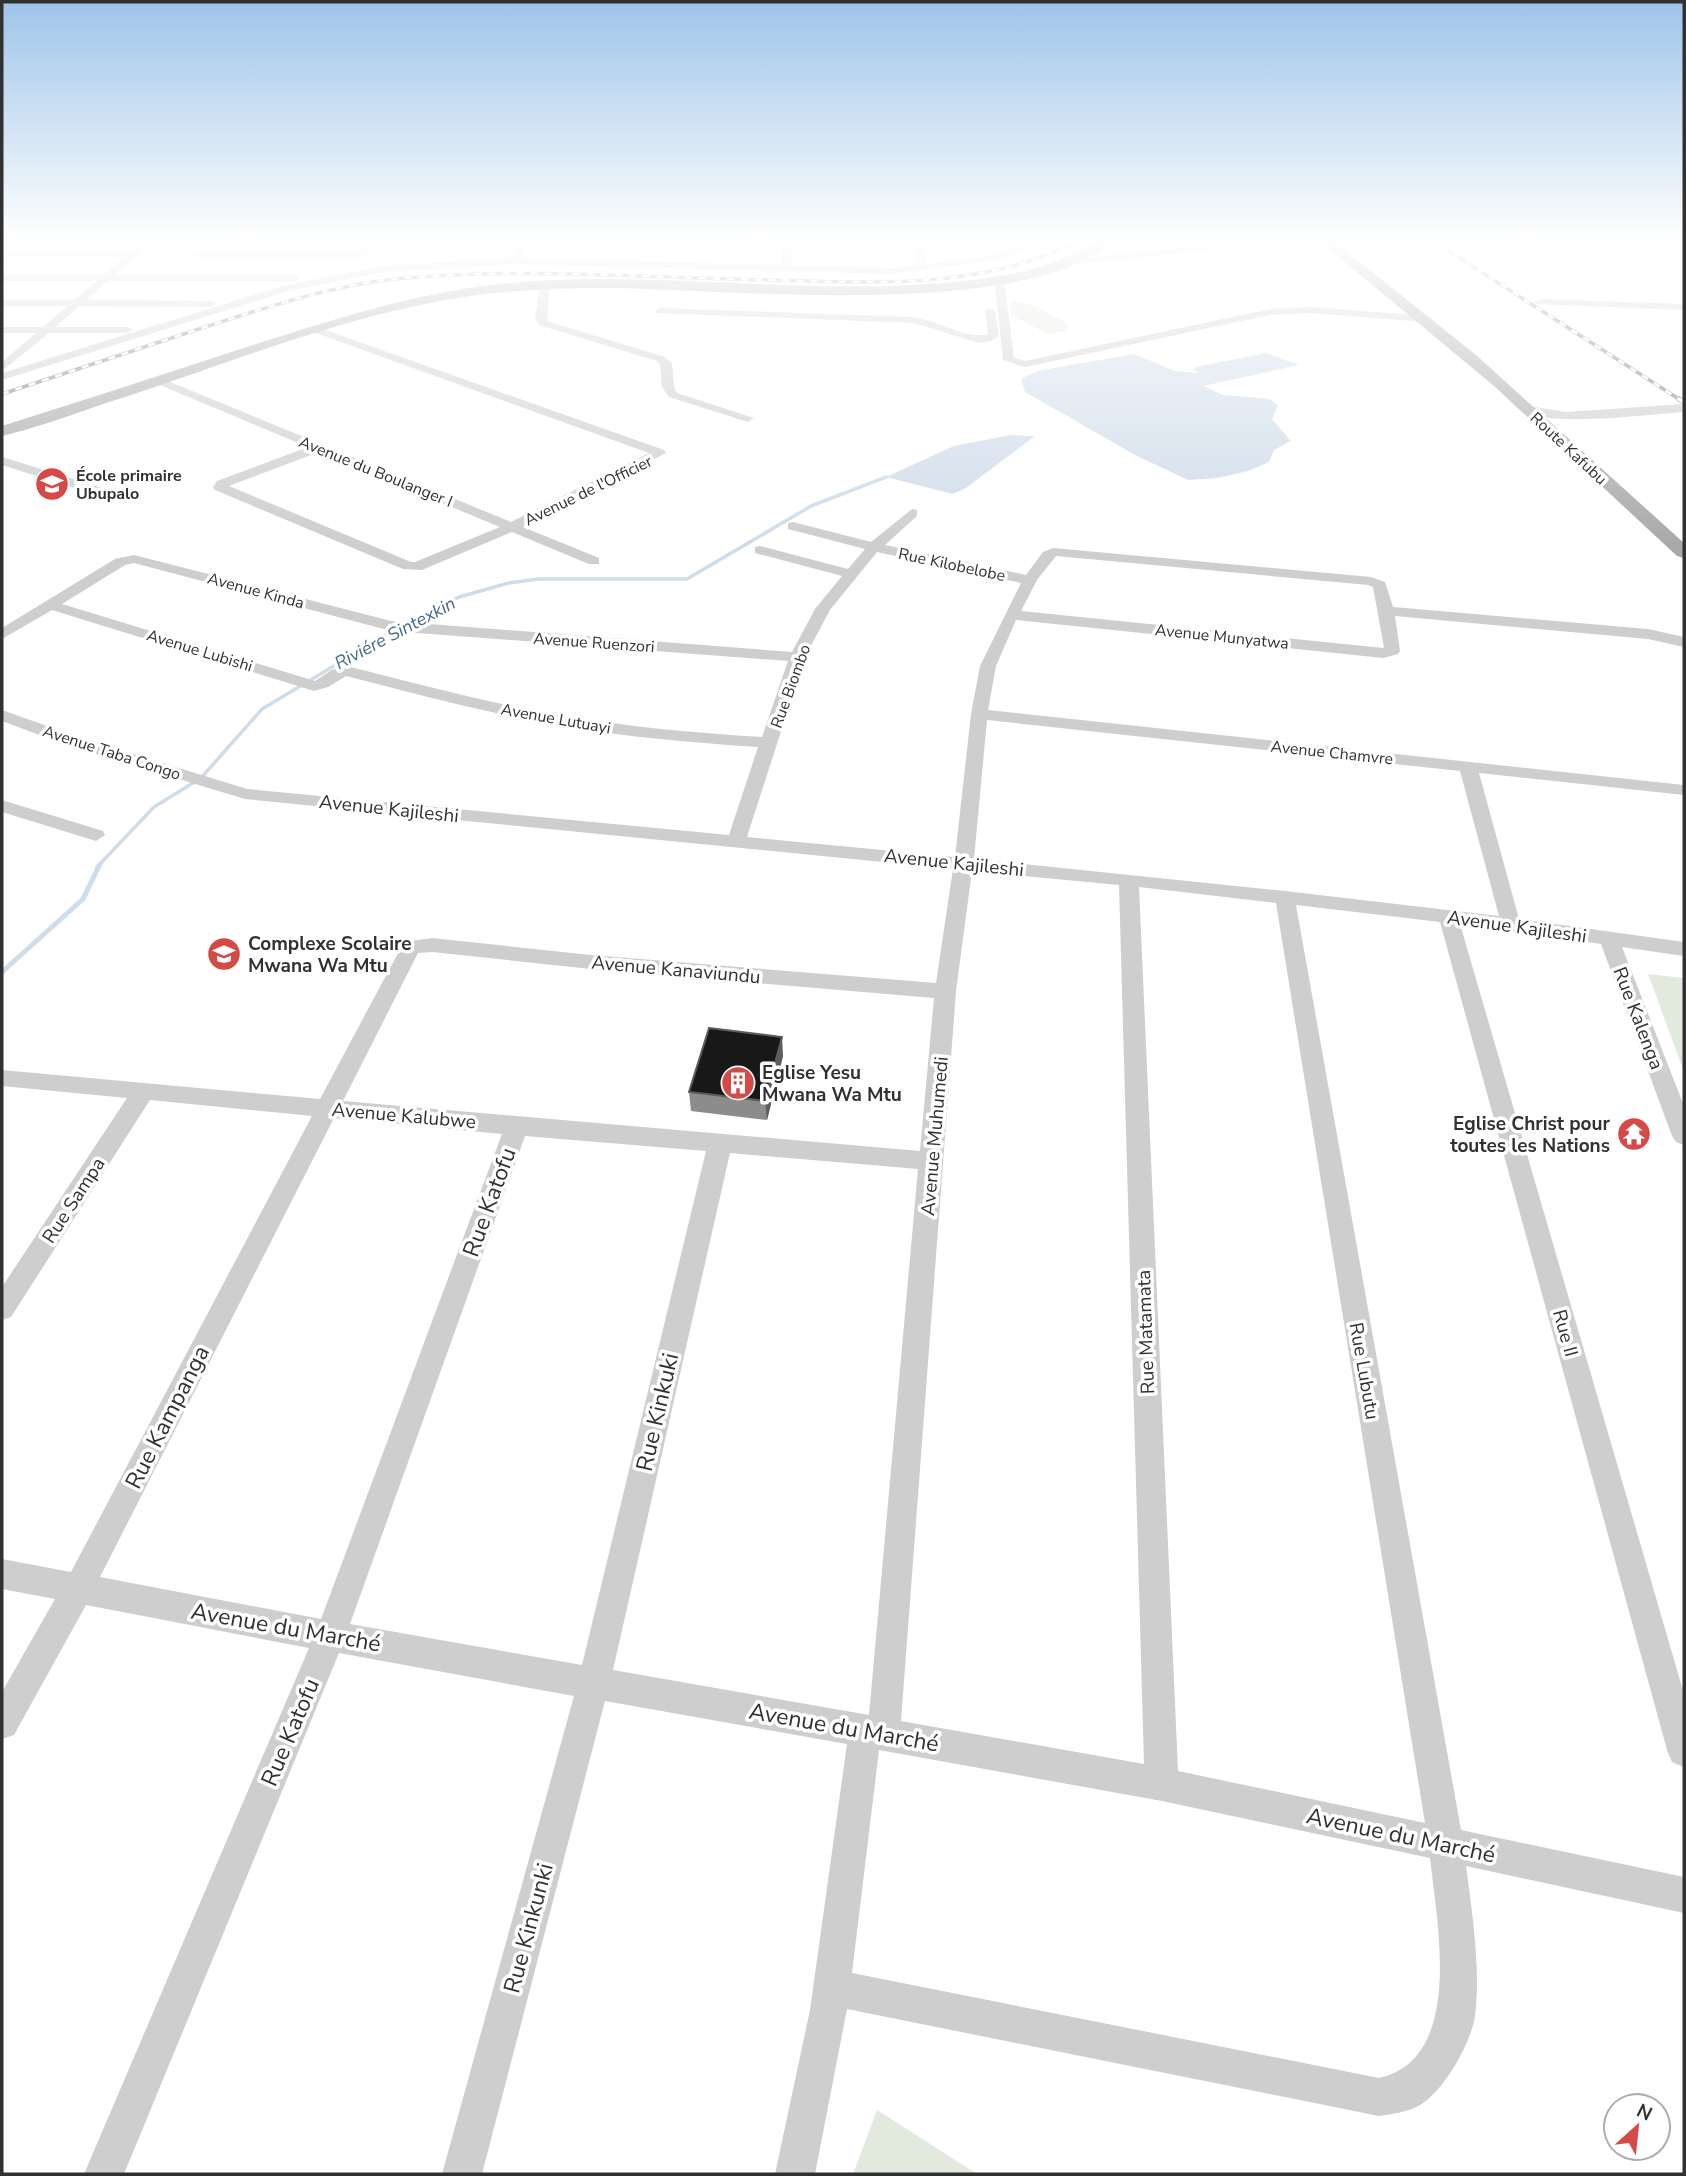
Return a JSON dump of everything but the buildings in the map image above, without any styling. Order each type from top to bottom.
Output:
[{"type":"main road","points":[[2,431],[284,341]]},
{"type":"main road","name":"Route Kafubu","points":[[1450,341],[1684,552]]},
{"type":"street","points":[[2,368],[6,359],[30,341]]},
{"type":"street","points":[[2,377],[117,341]]},
{"type":"street","name":"Avenue de l'Officier","points":[[320,447],[222,484],[223,489],[348,538],[408,566],[423,566],[512,527],[660,453],[346,341]]},
{"type":"street","points":[[601,341],[661,359],[666,363],[668,387],[673,395],[748,418]]},
{"type":"street","points":[[1005,341],[1009,360],[1025,364],[1136,341]]},
{"type":"street","points":[[6,359],[61,359]]},
{"type":"street","name":"Avenue du Boulanger I","points":[[159,381],[594,561]]},
{"type":"street","points":[[1529,410],[1566,416],[1684,408]]},
{"type":"street","points":[[1554,432],[1578,424],[1684,415]]},
{"type":"street","points":[[2,461],[98,491]]},
{"type":"street","name":"Rue Biombo","points":[[736,841],[797,657],[823,609],[874,547],[912,513]]},
{"type":"street","name":"Rue Kilobelobe","points":[[793,526],[874,547],[1030,580]]},
{"type":"street","points":[[760,550],[851,574]]},
{"type":"street","points":[[1048,555],[1063,552],[1375,582],[1380,585],[1387,611],[1648,634],[1684,642]]},
{"type":"street","name":"Avenue Muhumedi","points":[[794,2174],[805,2134],[874,1733],[932,1161],[945,991],[964,862],[979,714],[988,666],[1011,615],[1030,580],[1048,555]]},
{"type":"street","name":"Avenue Kinda","points":[[51,605],[120,562],[134,559],[391,626]]},
{"type":"street","points":[[2,634],[51,605]]},
{"type":"street","name":"Avenue Lubishi","points":[[51,605],[314,686],[326,683],[337,673],[346,671]]},
{"type":"street","name":"Avenue Munyatwa","points":[[1011,615],[1388,653],[1392,649],[1387,611]]},
{"type":"street","name":"Avenue Ruenzori","points":[[391,626],[797,657]]},
{"type":"street","name":"Avenue Lutuayi","points":[[346,671],[457,700],[537,716],[697,738],[769,743]]},
{"type":"street","name":"Avenue Chamvre","points":[[979,714],[1684,790]]},
{"type":"street","name":"Avenue Taba Congo","points":[[2,715],[222,789]]},
{"type":"street","points":[[1468,767],[1511,925]]},
{"type":"street","name":"Avenue Kajileshi","points":[[222,789],[245,794],[964,862],[1285,897],[1448,916],[1684,949]]},
{"type":"street","points":[[2,806],[96,835]]},
{"type":"street","name":"Rue Matamata","points":[[1129,880],[1162,1784]]},
{"type":"street","name":"Rue Lubutu","points":[[831,1987],[1379,2097],[1407,2091],[1427,2074],[1443,2049],[1456,2017],[1457,1934],[1446,1845],[1285,897]]},
{"type":"street","name":"Rue II","points":[[1448,916],[1684,1750]]},
{"type":"street","name":"Rue Kalenga","points":[[1609,939],[1684,1136]]},
{"type":"street","name":"Avenue Kanaviundu","points":[[408,950],[415,945],[432,945],[605,963],[945,991]]},
{"type":"street","name":"Rue Kampanga","points":[[2,1723],[78,1588],[408,950]]},
{"type":"street","name":"Avenue Kalubwe","points":[[2,1077],[517,1126],[932,1161]]},
{"type":"street","name":"Rue Sampa","points":[[2,1309],[145,1090]]},
{"type":"street","name":"Rue Katofu","points":[[104,2174],[330,1636],[517,1126]]},
{"type":"street","name":"Rue Kinkuki","points":[[594,1682],[720,1143]]},
{"type":"street","name":"Avenue du Marché","points":[[2,1573],[330,1636],[1162,1784],[1684,1895]]},
{"type":"street","name":"Rue Kinkunki","points":[[462,2174],[594,1682]]},
{"type":"shaded area","points":[[1648,974],[1684,978],[1684,1072]]},
{"type":"shaded area","points":[[877,2110],[977,2174],[853,2174]]},
{"type":"water","points":[[1267,353],[1299,365],[1203,386],[1223,395],[1269,399],[1278,405],[1272,419],[1291,441],[1274,450],[1269,462],[1248,471],[1217,478],[1188,480],[1137,456],[1025,392],[1021,379],[1037,371],[1134,354],[1175,371],[1199,373],[1194,370],[1196,367]]},
{"type":"water","points":[[1010,435],[1035,436],[966,488],[953,494],[886,477],[954,446]]},
{"type":"waterway","name":"Riviére Sintexkin","points":[[97,867],[154,807],[201,778],[262,709],[404,624],[459,597],[509,583],[538,579],[687,579],[811,506],[886,477]]},
{"type":"waterway","name":"Riviére Sintexkin","points":[[2,972],[83,899],[99,866]]},
{"type":"railway","points":[[2,394],[164,341]]},
{"type":"railway","points":[[1588,341],[1682,401]]},
{"type":"railway","points":[[1679,399],[1684,402]]},
{"type":"place","name":"École primaire Ubupalo","points":[[52,484]]},
{"type":"place","name":"Complexe Scolaire Mwana Wa Mtu","points":[[224,954]]},
{"type":"place","name":"Eglise Yesu Mwana Wa Mtu","points":[[738,1083]]},
{"type":"place","name":"Eglise Christ pour toutes les Nations","points":[[1634,1134]]}]
